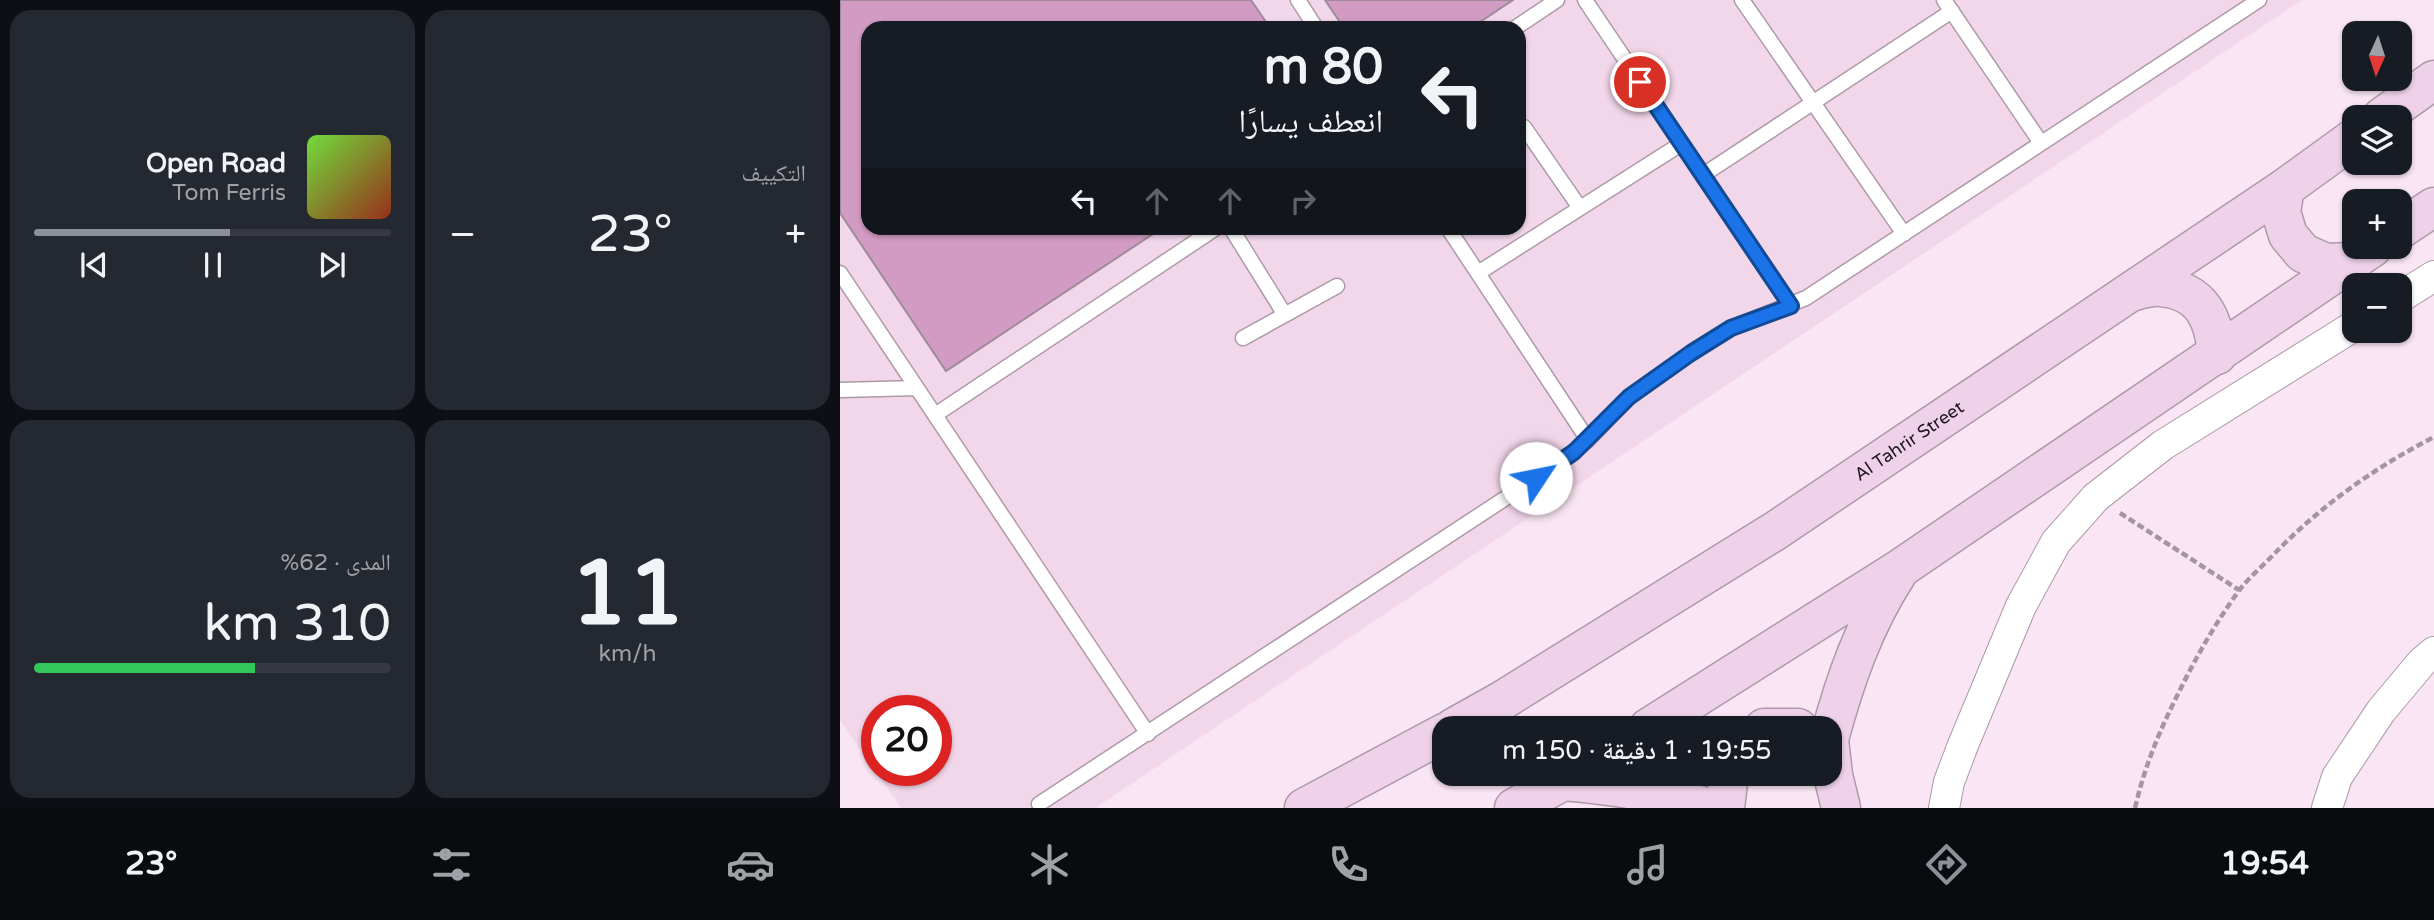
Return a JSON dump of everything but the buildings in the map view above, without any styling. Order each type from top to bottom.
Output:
[{"type":"street","points":[[2399,105],[2434,80]]},
{"type":"street","name":"Al Tahrir Street","points":[[1474,716],[1775,531],[2134,291],[2342,147]]},
{"type":"street","points":[[2286,188],[2281,212],[2288,234],[2295,244],[2303,253],[2326,263],[2342,259]]},
{"type":"street","points":[[2412,221],[2434,207]]},
{"type":"street","points":[[1667,716],[1900,568],[2355,259]]},
{"type":"street","points":[[2412,290],[2434,276]]},
{"type":"street","points":[[2134,291],[2159,286],[2183,292],[2203,308],[2215,330],[2217,355]]},
{"type":"street","points":[[1944,808],[1949,782],[1963,745],[2021,606],[2056,542],[2096,497],[2163,445],[2342,333]]},
{"type":"street","points":[[1836,716],[1858,646],[1879,602],[1900,568]]},
{"type":"street","points":[[2327,808],[2337,777],[2381,711],[2422,662],[2434,652]]},
{"type":"street","points":[[1304,808],[1432,739]]},
{"type":"street","points":[[1514,808],[1553,786]]},
{"type":"street","points":[[1618,786],[1673,797],[1708,808]]},
{"type":"street","points":[[1726,808],[1728,786]]},
{"type":"street","points":[[1836,786],[1841,808]]},
{"type":"lane","points":[[1298,0],[1312,21]]},
{"type":"lane","points":[[1526,21],[1557,0]]},
{"type":"lane","points":[[1584,0],[1791,306]]},
{"type":"lane","points":[[1742,0],[1904,234]]},
{"type":"lane","points":[[1039,804],[1559,463],[1588,440],[1629,397],[1691,353],[1731,328],[1791,306],[2259,0]]},
{"type":"lane","points":[[1703,175],[1813,103],[1948,6],[2041,143]]},
{"type":"lane","points":[[1526,130],[1580,208]]},
{"type":"lane","points":[[1478,273],[1682,144]]},
{"type":"lane","points":[[935,415],[1205,235]]},
{"type":"lane","points":[[1235,235],[1285,315]]},
{"type":"lane","points":[[1453,235],[1588,440]]},
{"type":"lane","points":[[840,273],[1148,734]]},
{"type":"lane","points":[[1243,338],[1337,286]]},
{"type":"lane","points":[[840,390],[917,388]]},
{"type":"path","points":[[2135,808],[2141,781],[2157,736],[2208,636],[2239,590],[2304,524],[2348,489],[2395,457],[2434,437]]},
{"type":"path","points":[[2096,497],[2239,590]]},
{"type":"shaded area","points":[[840,0],[2302,0],[1095,808],[901,808],[886,786],[952,786],[952,695],[861,695],[861,750],[840,720]]},
{"type":"route","points":[[1536,478],[1588,440],[1629,397],[1691,353],[1731,328],[1791,306],[1640,82]]}]
